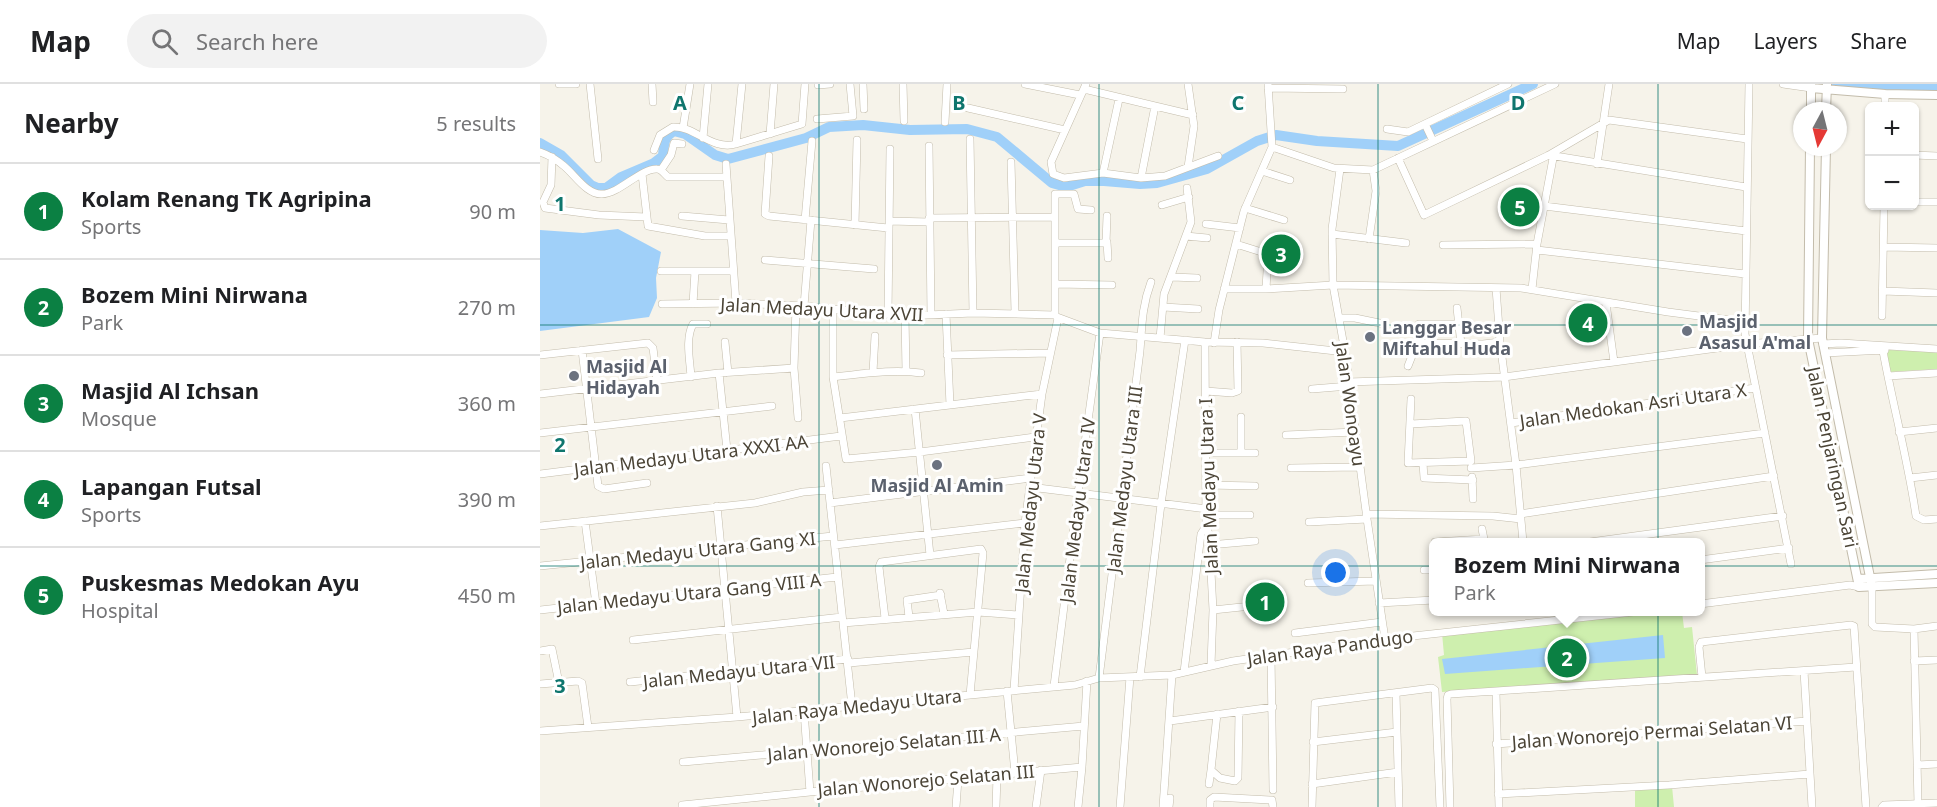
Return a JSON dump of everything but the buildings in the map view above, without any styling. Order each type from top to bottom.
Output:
[{"type":"street","points":[[560,85],[576,84]]},
{"type":"street","points":[[590,84],[598,159]]},
{"type":"street","points":[[652,84],[653,102]]},
{"type":"street","points":[[683,128],[690,84]]},
{"type":"street","points":[[703,138],[708,84]]},
{"type":"street","points":[[736,144],[742,84]]},
{"type":"street","points":[[770,134],[774,84]]},
{"type":"street","points":[[654,150],[658,138],[664,131],[673,127],[683,128],[722,145],[736,144],[802,124],[805,84]]},
{"type":"street","points":[[818,85],[830,84]]},
{"type":"street","points":[[817,119],[853,116],[850,84]]},
{"type":"street","points":[[863,84],[864,109]]},
{"type":"street","points":[[903,84],[904,121]]},
{"type":"street","points":[[945,122],[947,84]]},
{"type":"street","points":[[1025,84],[1083,90],[1193,115]]},
{"type":"street","points":[[1188,84],[1194,126],[1188,167]]},
{"type":"street","points":[[1387,129],[1408,132],[1508,84]]},
{"type":"street","points":[[1272,145],[1340,169],[1373,170],[1432,139],[1555,84]]},
{"type":"street","points":[[1597,164],[1609,84]]},
{"type":"street","points":[[1749,84],[1745,322],[1755,388],[1791,564]]},
{"type":"street","points":[[1783,84],[1885,94],[1937,95]]},
{"type":"street","points":[[1214,343],[1224,289],[1245,208],[1272,145],[1268,86],[1343,89]]},
{"type":"street","points":[[1811,86],[1811,102]]},
{"type":"street","points":[[1826,102],[1827,87]]},
{"type":"street","points":[[1083,90],[1051,166],[1053,174],[1064,178],[1103,173],[1141,178],[1165,176],[1218,156]]},
{"type":"street","points":[[1885,94],[1885,102]]},
{"type":"street","points":[[1103,173],[1119,99]]},
{"type":"street","points":[[1141,178],[1155,106]]},
{"type":"street","points":[[968,108],[1065,130]]},
{"type":"street","points":[[1398,158],[1424,215],[1552,155],[1604,122],[1615,121],[1747,139]]},
{"type":"street","points":[[1426,125],[1432,139]]},
{"type":"street","points":[[970,139],[973,313]]},
{"type":"street","points":[[855,225],[857,140]]},
{"type":"street","points":[[804,306],[808,264],[812,141]]},
{"type":"street","points":[[661,170],[671,155],[674,143],[682,144]]},
{"type":"street","points":[[928,146],[931,315]]},
{"type":"street","points":[[888,315],[890,149]]},
{"type":"street","points":[[540,152],[563,165],[588,189],[597,194],[609,193],[642,174],[656,169],[661,170],[668,177],[726,177]]},
{"type":"street","points":[[1552,155],[1746,187]]},
{"type":"street","points":[[1532,290],[1552,155]]},
{"type":"street","points":[[1919,155],[1937,156]]},
{"type":"street","points":[[769,156],[765,214],[769,216],[855,225],[972,217],[1054,217],[1054,196],[1057,194],[1074,194],[1078,208],[1091,210]]},
{"type":"street","name":"Jalan Penjaringan Sari","points":[[1810,156],[1808,339],[1858,583]]},
{"type":"street","name":"Jalan Penjaringan Sari","points":[[1826,156],[1823,345],[1871,582]]},
{"type":"street","points":[[552,157],[551,185],[543,202],[545,208],[599,215],[646,217]]},
{"type":"street","points":[[1011,162],[1015,312]]},
{"type":"street","points":[[726,164],[736,303]]},
{"type":"street","name":"Jalan Wonoayu","points":[[1340,169],[1332,234],[1333,285],[1345,352],[1359,467],[1385,639]]},
{"type":"street","points":[[1369,239],[1376,191],[1373,170]]},
{"type":"street","points":[[1262,171],[1290,180]]},
{"type":"street","points":[[642,174],[646,224],[650,227],[705,236],[730,236]]},
{"type":"street","points":[[1160,338],[1164,294],[1191,222],[1187,188]]},
{"type":"street","points":[[1162,205],[1189,197]]},
{"type":"street","points":[[1919,202],[1937,202]]},
{"type":"street","points":[[1544,206],[1746,231]]},
{"type":"street","points":[[1245,208],[1284,220]]},
{"type":"street","points":[[1882,316],[1884,210]]},
{"type":"street","points":[[682,216],[729,220]]},
{"type":"street","points":[[1107,216],[1108,258]]},
{"type":"street","name":"Jalan Medayu Utara V","points":[[1015,773],[1011,732],[1011,690],[1019,615],[1024,523],[1035,437],[1056,316],[1054,217]]},
{"type":"street","points":[[1206,224],[1240,228]]},
{"type":"street","points":[[1332,234],[1406,243]]},
{"type":"street","points":[[1186,236],[1207,238]]},
{"type":"street","points":[[1054,243],[1107,242]]},
{"type":"street","points":[[1236,244],[1268,254],[1266,289]]},
{"type":"street","points":[[1443,245],[1537,247],[1745,274]]},
{"type":"street","points":[[1884,247],[1937,248]]},
{"type":"street","points":[[765,260],[874,269]]},
{"type":"street","points":[[661,271],[733,271]]},
{"type":"street","points":[[693,304],[695,271]]},
{"type":"street","points":[[1172,277],[1197,278]]},
{"type":"street","name":"Jalan Medayu Utara III","points":[[1099,678],[1143,308],[1151,282]]},
{"type":"street","points":[[1055,284],[1112,285]]},
{"type":"street","points":[[1224,289],[1333,285],[1532,290],[1606,303],[1745,322]]},
{"type":"street","points":[[1496,288],[1522,538]]},
{"type":"street","points":[[1882,291],[1937,293]]},
{"type":"street","name":"Jalan Medayu Utara XVII","points":[[662,304],[736,303],[804,306],[905,316],[1015,312],[1056,316],[1100,333],[1214,343],[1272,344],[1345,352]]},
{"type":"street","points":[[1606,303],[1614,362]]},
{"type":"street","points":[[796,306],[794,368],[798,418]]},
{"type":"street","points":[[1163,307],[1198,309]]},
{"type":"street","points":[[1458,308],[1461,344]]},
{"type":"street","points":[[833,310],[833,377],[845,457],[849,460],[1035,437]]},
{"type":"street","points":[[946,314],[950,405]]},
{"type":"street","points":[[905,316],[906,371]]},
{"type":"street","points":[[1339,318],[1355,318],[1384,324]]},
{"type":"street","points":[[1408,366],[1417,343],[1418,326],[1421,323],[1460,324]]},
{"type":"street","points":[[691,377],[690,327],[693,324],[707,324]]},
{"type":"street","name":"Jalan Medayu Utara IV","points":[[1054,686],[1100,333]]},
{"type":"street","points":[[873,372],[875,336]]},
{"type":"street","points":[[1312,390],[1348,384],[1504,377],[1747,344],[1808,339],[1823,345],[1841,343],[1885,348],[1937,349]]},
{"type":"street","points":[[1140,677],[1161,504],[1185,340]]},
{"type":"street","points":[[725,342],[728,373]]},
{"type":"street","name":"Jalan Medayu Utara I","points":[[1205,342],[1206,526],[1213,610],[1211,665]]},
{"type":"street","points":[[1206,391],[1238,391],[1237,342]]},
{"type":"street","points":[[1417,343],[1500,342]]},
{"type":"street","points":[[540,355],[648,343],[652,348],[657,381]]},
{"type":"street","points":[[1885,348],[1888,376],[1916,516],[1924,520],[1937,519]]},
{"type":"street","points":[[582,350],[598,486],[601,489],[647,483]]},
{"type":"street","points":[[947,355],[1050,353]]},
{"type":"street","points":[[540,394],[794,368]]},
{"type":"street","points":[[833,377],[873,372],[921,373]]},
{"type":"street","points":[[1888,376],[1937,373]]},
{"type":"street","points":[[719,374],[727,450]]},
{"type":"street","name":"Jalan Medokan Asri Utara X","points":[[1511,423],[1755,388]]},
{"type":"street","points":[[840,418],[1042,394]]},
{"type":"street","points":[[1411,399],[1408,460],[1410,464],[1516,465],[1765,433]]},
{"type":"street","points":[[540,433],[772,406]]},
{"type":"street","points":[[915,409],[930,555]]},
{"type":"street","points":[[1241,417],[1241,453]]},
{"type":"street","points":[[1411,424],[1466,421],[1473,499]]},
{"type":"street","points":[[1899,432],[1937,428]]},
{"type":"street","points":[[1286,435],[1355,432]]},
{"type":"street","name":"Jalan Medayu Utara XXXI AA","points":[[540,474],[842,436]]},
{"type":"street","points":[[1207,453],[1255,453]]},
{"type":"street","points":[[1423,463],[1424,478],[1473,480]]},
{"type":"street","name":"Jalan Medayu Utara VII","points":[[826,466],[852,706]]},
{"type":"street","points":[[1292,468],[1359,467]]},
{"type":"street","points":[[1910,478],[1937,476]]},
{"type":"street","points":[[1309,522],[1366,516],[1520,516],[1774,477]]},
{"type":"street","points":[[830,503],[1031,478]]},
{"type":"street","points":[[1207,485],[1255,486]]},
{"type":"street","points":[[1030,487],[1207,512],[1250,515]]},
{"type":"street","points":[[540,526],[776,500],[802,492],[829,490]]},
{"type":"street","points":[[717,506],[737,717]]},
{"type":"street","points":[[1626,538],[1783,516]]},
{"type":"street","points":[[585,521],[596,604]]},
{"type":"street","points":[[835,545],[1024,523]]},
{"type":"street","points":[[1184,672],[1201,534],[1206,526]]},
{"type":"street","points":[[1482,529],[1484,538]]},
{"type":"street","name":"Jalan Medayu Utara Gang XI","points":[[540,566],[833,536]]},
{"type":"street","points":[[1209,545],[1255,541]]},
{"type":"street","points":[[1705,559],[1789,548]]},
{"type":"street","points":[[885,618],[879,564],[883,561],[981,549],[983,553],[970,694]]},
{"type":"street","points":[[1424,570],[1429,570]]},
{"type":"street","points":[[1705,604],[1937,574]]},
{"type":"street","name":"Jalan Medayu Utara Gang VIII A","points":[[540,610],[837,577]]},
{"type":"street","points":[[1308,583],[1376,581]]},
{"type":"street","points":[[1871,582],[1937,583]]},
{"type":"street","points":[[1871,582],[1872,624],[1875,627],[1914,629],[1937,626]]},
{"type":"street","points":[[909,617],[907,600],[941,593],[944,614]]},
{"type":"street","points":[[1379,603],[1429,600]]},
{"type":"street","points":[[1213,610],[1251,606]]},
{"type":"street","points":[[633,640],[842,620],[978,612],[1019,615]]},
{"type":"street","name":"Jalan Raya Pandugo","points":[[1172,675],[1211,665],[1385,639],[1596,616]]},
{"type":"street","points":[[1295,633],[1382,622]]},
{"type":"street","points":[[1702,677],[1699,647],[1701,642],[1851,625],[1855,629],[1866,807]]},
{"type":"street","points":[[1914,629],[1918,804]]},
{"type":"street","points":[[540,651],[552,650],[559,683]]},
{"type":"street","name":"Jalan Medayu Utara VII","points":[[630,682],[848,661],[974,652]]},
{"type":"street","points":[[1271,656],[1273,790]]},
{"type":"street","points":[[1914,661],[1937,660]]},
{"type":"street","points":[[1450,807],[1447,697],[1451,694],[1856,667]]},
{"type":"street","points":[[1804,671],[1812,807]]},
{"type":"street","points":[[1163,807],[1172,675]]},
{"type":"street","name":"Jalan Raya Medayu Utara","points":[[540,731],[804,711],[1075,685],[1099,678],[1172,675]]},
{"type":"street","points":[[1120,807],[1131,677]]},
{"type":"street","points":[[540,684],[578,681],[582,683],[588,727]]},
{"type":"street","points":[[1078,807],[1087,681]]},
{"type":"street","points":[[1312,807],[1315,703],[1432,688],[1435,690],[1440,807]]},
{"type":"street","points":[[1496,692],[1498,807]]},
{"type":"street","points":[[1396,693],[1400,807]]},
{"type":"street","points":[[1170,721],[1273,707]]},
{"type":"street","name":"Jalan Wonorejo Selatan III","points":[[804,711],[810,792],[1082,767]]},
{"type":"street","points":[[1211,770],[1220,778],[1235,781],[1238,778],[1239,711]]},
{"type":"street","points":[[1209,784],[1217,714]]},
{"type":"street","name":"Jalan Wonorejo Permai Selatan VI","points":[[1496,744],[1807,721]]},
{"type":"street","name":"Jalan Wonorejo Selatan III A","points":[[683,762],[1084,726]]},
{"type":"street","points":[[1314,742],[1397,732]]},
{"type":"street","points":[[1917,765],[1937,764]]},
{"type":"street","points":[[1036,807],[1041,770]]},
{"type":"street","points":[[1312,784],[1398,772]]},
{"type":"street","points":[[1498,794],[1669,785],[1810,774]]},
{"type":"street","points":[[996,807],[997,776]]},
{"type":"street","points":[[956,807],[958,779]]},
{"type":"street","points":[[682,807],[682,805],[810,792]]},
{"type":"street","points":[[1210,803],[1214,797],[1272,800],[1273,807]]},
{"type":"street","points":[[1169,807],[1170,798]]},
{"type":"street","points":[[1882,807],[1937,803]]},
{"type":"green space","points":[[1581,309],[1598,312],[1595,336],[1578,334]]},
{"type":"green space","points":[[1887,350],[1937,351],[1937,369],[1889,372]]},
{"type":"green space","points":[[1621,616],[1682,616],[1684,628],[1692,627],[1697,675],[1442,692],[1438,657],[1444,655],[1442,633]]},
{"type":"green space","points":[[1672,786],[1674,807],[1635,807],[1635,789]]},
{"type":"water","points":[[618,229],[661,252],[656,278],[657,298],[649,317],[540,331],[540,230],[583,233]]},
{"type":"water","points":[[1663,635],[1665,658],[1445,674],[1442,659]]},
{"type":"waterway","points":[[540,143],[561,155],[591,185],[606,188],[621,177],[654,163],[663,156],[666,139],[674,131],[685,134],[715,155],[728,159],[806,138],[829,127],[863,125],[910,130],[967,129],[997,137],[1052,183],[1066,187],[1085,181],[1157,183],[1207,169],[1257,141],[1276,135],[1317,141],[1398,146],[1533,84]]},
{"type":"waterway","points":[[1826,84],[1937,87]]},
{"type":"place","name":"Puskesmas Medokan Ayu","points":[[1520,207]]},
{"type":"place","name":"Masjid Al Ichsan","points":[[1281,254]]},
{"type":"place","name":"Lapangan Futsal","points":[[1588,323]]},
{"type":"place","name":"Masjid Asasul A'mal","points":[[1687,331]]},
{"type":"place","name":"Langgar Besar Miftahul Huda","points":[[1370,337]]},
{"type":"place","name":"Masjid Al Hidayah","points":[[574,376]]},
{"type":"place","name":"Masjid Al Amin","points":[[937,465]]},
{"type":"place","name":"Kolam Renang TK Agripina","points":[[1265,602]]},
{"type":"place","name":"Bozem Mini Nirwana","points":[[1567,658]]}]
